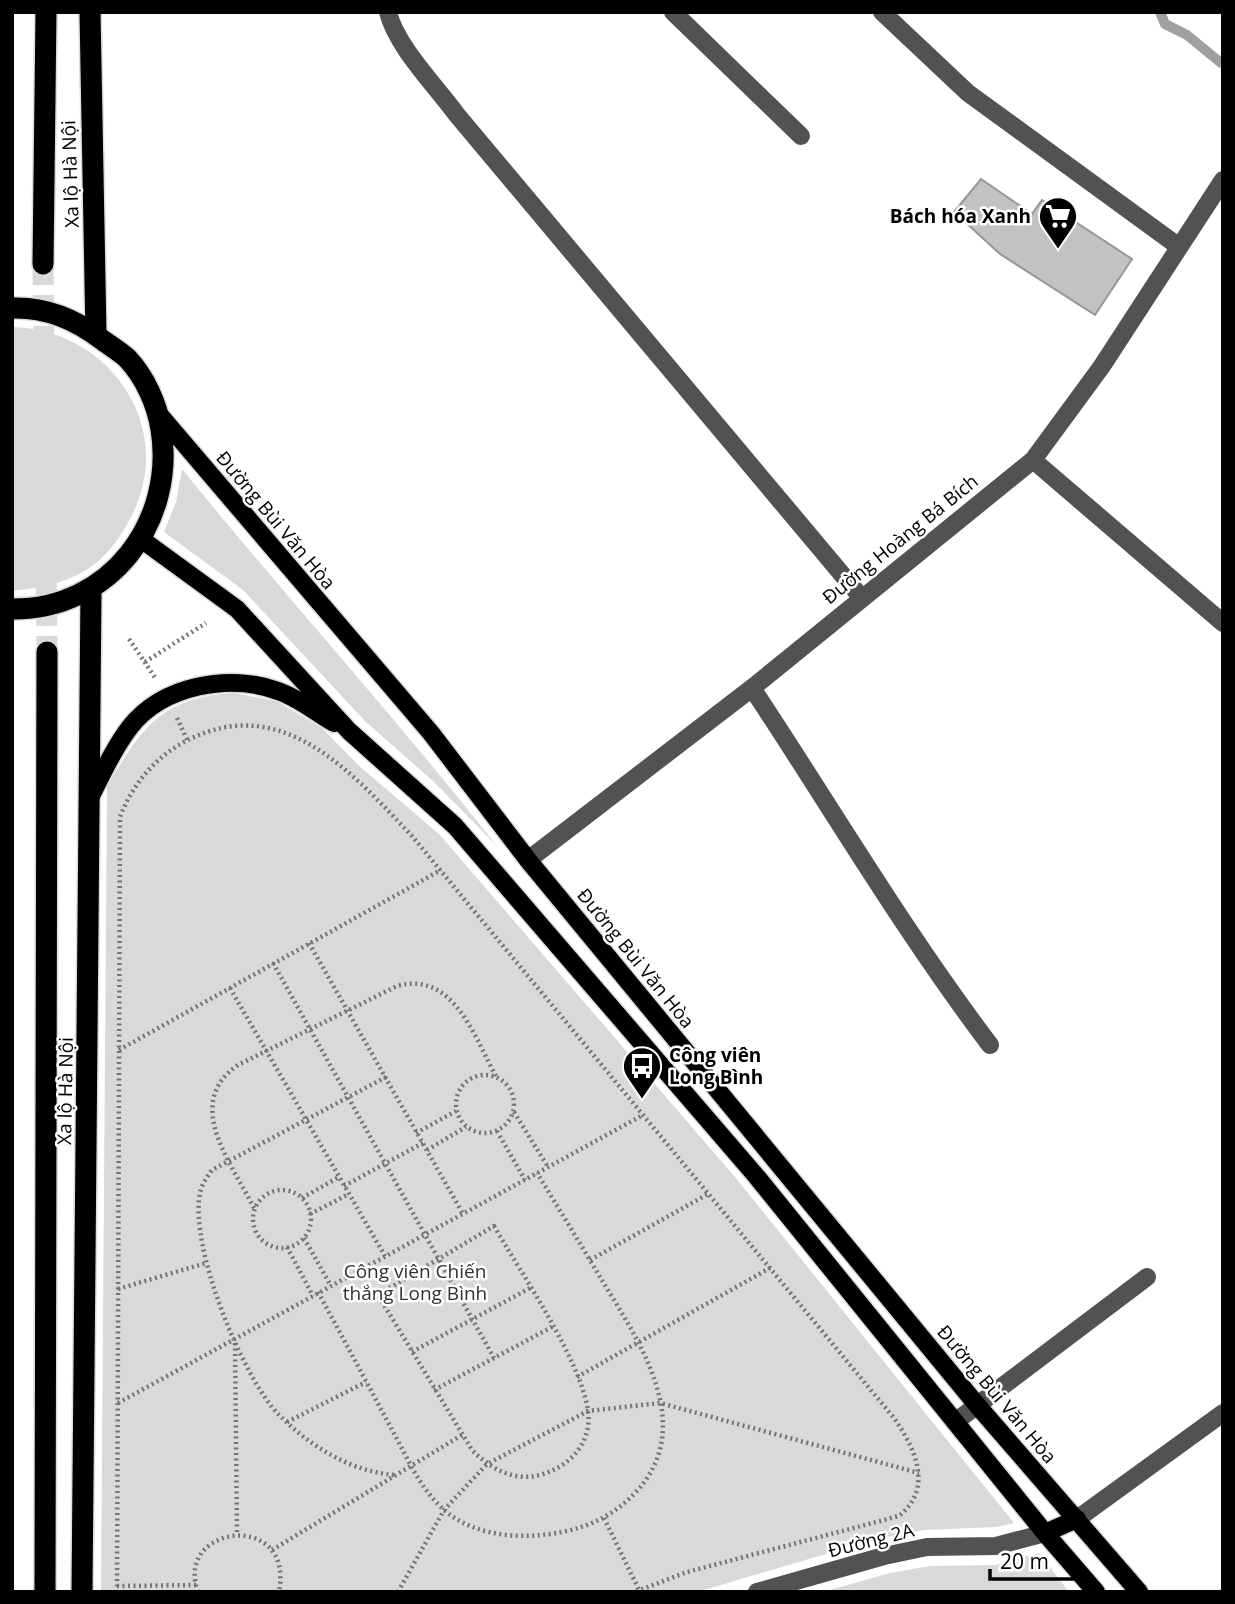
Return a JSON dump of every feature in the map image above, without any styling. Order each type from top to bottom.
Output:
[{"type":"highway","points":[[43,264],[46,12]]},
{"type":"highway","name":"Xa lộ Hà Nội","points":[[90,12],[96,335]]},
{"type":"highway","points":[[12,308],[27,307],[68,317],[127,358],[145,384],[158,413],[165,456],[159,499],[141,538],[118,568],[91,590],[53,604],[12,609]]},
{"type":"highway","name":"Xa lộ Hà Nội","points":[[82,1592],[91,590]]},
{"type":"highway","points":[[45,1592],[47,652]]},
{"type":"main road","name":"Đường Bùi Văn Hòa","points":[[158,413],[430,733],[528,860],[976,1405],[1139,1592]]},
{"type":"main road","points":[[141,538],[237,609],[349,731],[455,826],[757,1177],[1045,1533],[1096,1592]]},
{"type":"main road","points":[[90,797],[131,726],[168,698],[207,685],[255,684],[300,701],[349,731]]},
{"type":"main road","points":[[502,880],[528,860]]},
{"type":"main road","points":[[1045,1533],[1077,1519]]},
{"type":"street","points":[[387,12],[401,41],[457,115],[861,597]]},
{"type":"street","points":[[673,12],[801,136]]},
{"type":"street","points":[[882,12],[968,93],[1178,246]]},
{"type":"street","name":"Đường Hoàng Bá Bích","points":[[528,860],[752,688],[1033,460],[1102,366],[1223,180]]},
{"type":"street","points":[[1033,460],[1223,623]]},
{"type":"street","points":[[752,688],[811,777],[873,879],[990,1045]]},
{"type":"street","points":[[955,1422],[1147,1278]]},
{"type":"street","points":[[1077,1519],[1223,1412]]},
{"type":"street","name":"Đường 2A","points":[[757,1592],[884,1556],[927,1547],[996,1546],[1045,1533]]},
{"type":"path","points":[[145,662],[206,623]]},
{"type":"path","points":[[129,639],[168,698]]},
{"type":"path","points":[[196,1585],[117,1589],[120,817],[126,801],[147,769],[177,745],[214,729],[243,725],[262,726],[305,740],[354,776],[441,870],[894,1418],[917,1457],[919,1474],[914,1502],[899,1516],[687,1572],[637,1591],[604,1518]]},
{"type":"path","points":[[118,1050],[441,870]]},
{"type":"path","points":[[309,943],[463,1214]]},
{"type":"path","points":[[273,963],[494,1358]]},
{"type":"path","points":[[254,1208],[266,1195],[284,1189],[302,1198],[310,1213],[310,1226],[304,1238],[287,1247],[270,1246],[257,1234],[253,1226],[254,1208],[229,1160],[212,1119],[213,1097],[222,1077],[309,1028],[407,983],[428,984],[438,988],[453,1001],[497,1078],[512,1091],[514,1111],[548,1167]]},
{"type":"path","points":[[230,988],[385,1256]]},
{"type":"path","points":[[497,1078],[487,1075],[469,1080],[458,1093],[456,1111],[466,1126],[483,1133],[497,1131],[510,1121],[514,1111]]},
{"type":"path","points":[[386,1077],[212,1170],[200,1191],[199,1219],[206,1263],[254,1381],[287,1422],[340,1460],[370,1471],[395,1475]]},
{"type":"path","points":[[416,1133],[456,1111]]},
{"type":"path","points":[[118,1403],[643,1115]]},
{"type":"path","points":[[426,1150],[466,1126]]},
{"type":"path","points":[[497,1131],[525,1180]]},
{"type":"path","points":[[344,1186],[423,1143]]},
{"type":"path","points":[[287,1247],[411,1465],[444,1510],[470,1527],[504,1534],[558,1533],[583,1528],[624,1504],[649,1477],[662,1437],[660,1403],[654,1373],[639,1342],[537,1173]]},
{"type":"path","points":[[302,1198],[339,1177]]},
{"type":"path","points":[[310,1213],[349,1194]]},
{"type":"path","points":[[590,1260],[708,1194]]},
{"type":"path","points":[[494,1226],[530,1288],[577,1377],[588,1410],[588,1430],[581,1449],[566,1462],[543,1474],[519,1476],[502,1473],[486,1464],[462,1435],[378,1294],[494,1226]]},
{"type":"path","points":[[304,1238],[331,1286]]},
{"type":"path","points":[[118,1289],[206,1263]]},
{"type":"path","points":[[577,1377],[770,1268]]},
{"type":"path","points":[[412,1352],[530,1288]]},
{"type":"path","points":[[434,1390],[552,1327]]},
{"type":"path","points":[[235,1338],[237,1535]]},
{"type":"path","points":[[287,1422],[366,1382]]},
{"type":"path","points":[[398,1592],[444,1510],[486,1464],[588,1410],[660,1403],[919,1474]]},
{"type":"path","points":[[272,1550],[462,1435]]},
{"type":"path","points":[[198,1592],[195,1571],[208,1547],[219,1539],[237,1535],[261,1541],[272,1550],[279,1563],[279,1592]]},
{"type":"green space","points":[[12,327],[47,332],[78,345],[104,364],[125,388],[139,416],[146,448],[144,481],[132,515],[108,551],[96,563],[71,578],[42,587],[12,591]]},
{"type":"green space","points":[[182,469],[497,846],[433,781],[365,721],[243,590],[164,532],[176,502]]},
{"type":"green space","name":"Công viên Chiến thắng Long Bình","points":[[234,693],[276,701],[321,727],[358,765],[439,834],[735,1177],[1014,1523],[997,1527],[924,1530],[877,1539],[697,1592],[101,1592],[107,786],[132,747],[156,719],[188,701]]},
{"type":"green space","points":[[1039,1553],[1069,1592],[823,1592],[890,1573],[930,1566],[996,1565]]},
{"type":"building","name":"Bách hóa Xanh","points":[[981,179],[1032,214],[1042,200],[1132,259],[1095,315],[1000,254],[954,212]]},
{"type":"waterway","points":[[1160,12],[1165,24],[1187,35],[1221,63]]},
{"type":"tunnel","points":[[43,264],[47,652]]},
{"type":"place","name":"Bách hóa Xanh","points":[[1058,250]]},
{"type":"place","name":"Công viên Long Bình","points":[[642,1100]]}]
